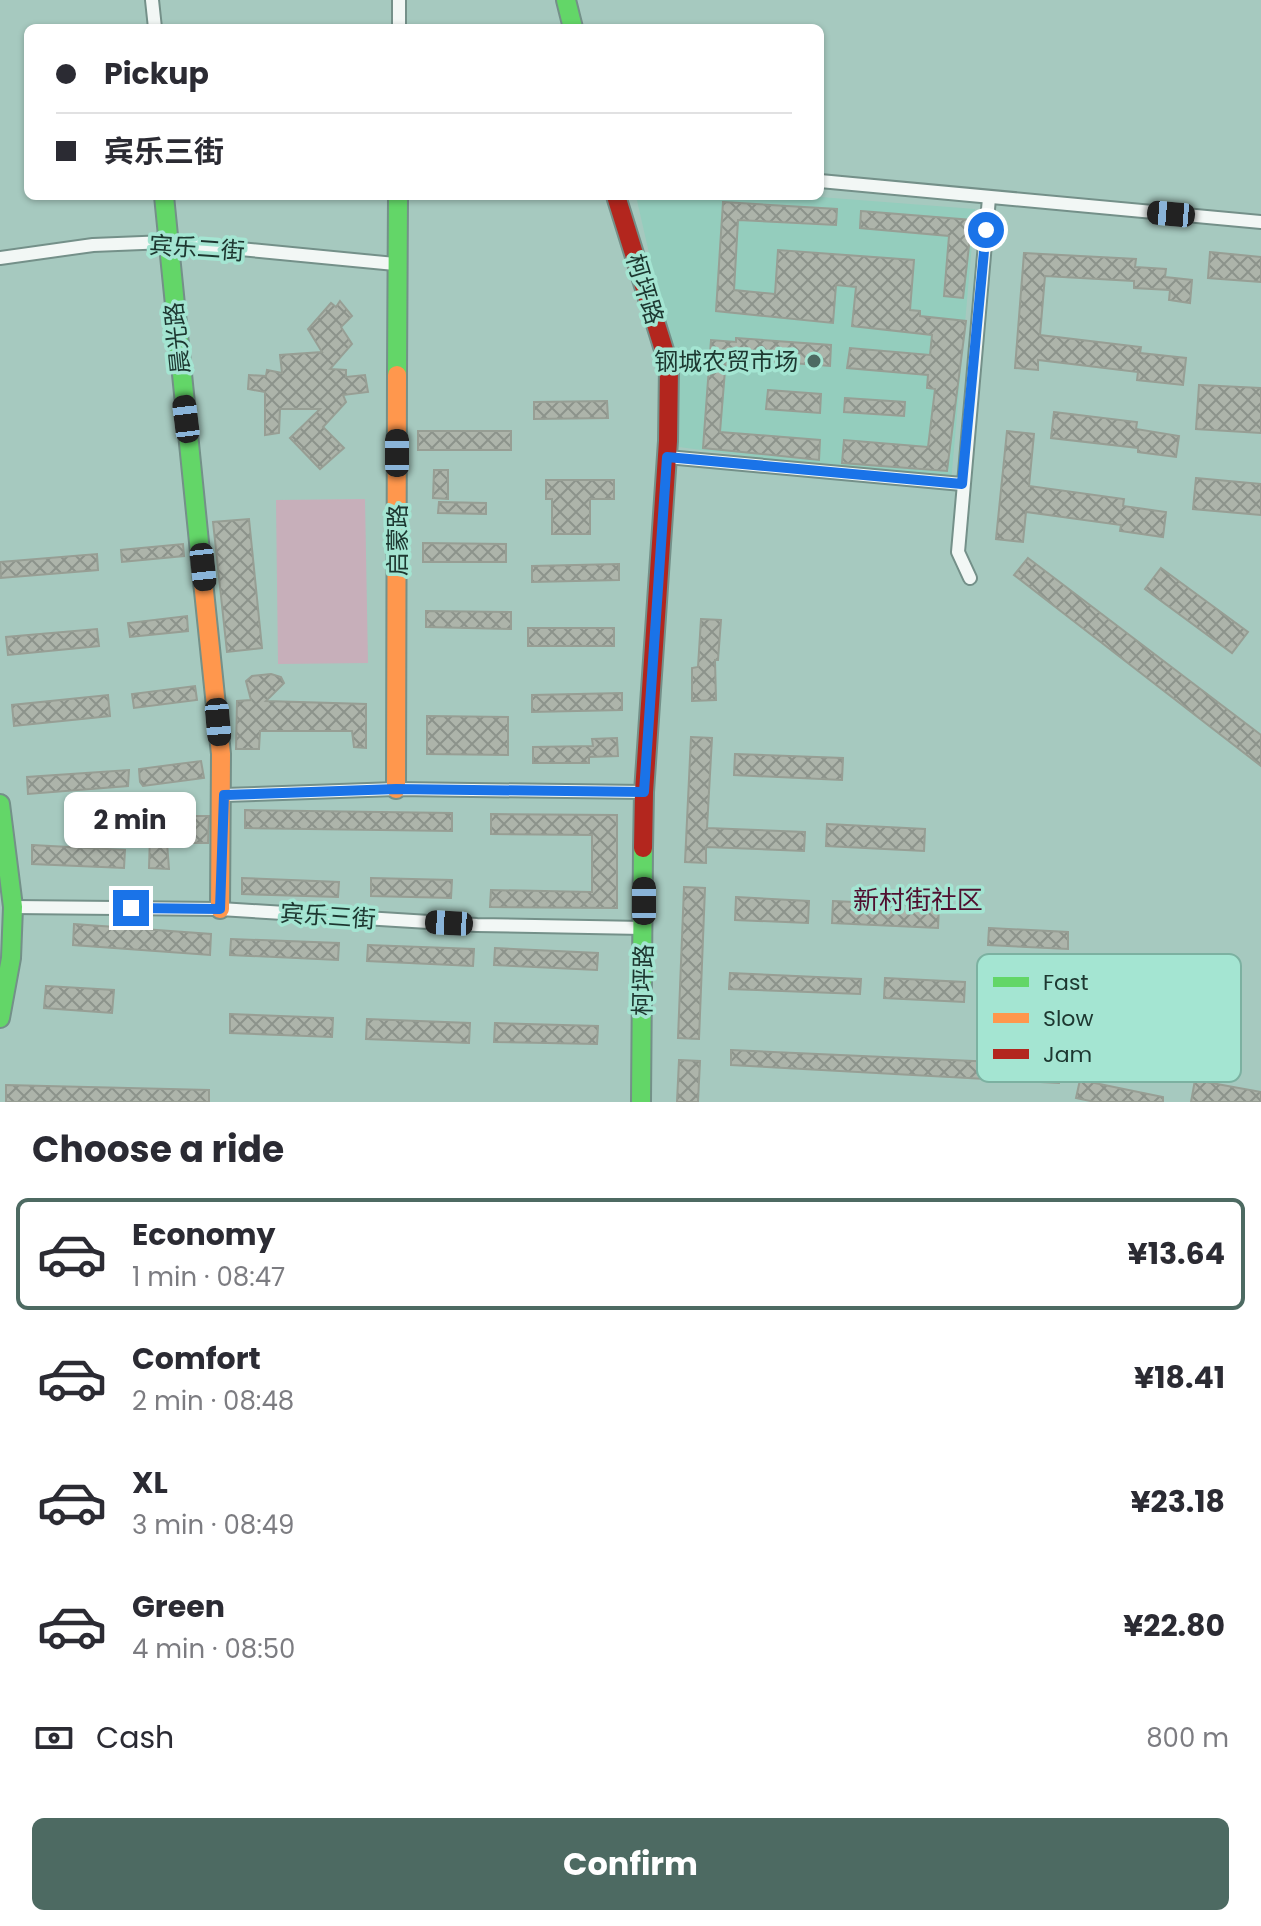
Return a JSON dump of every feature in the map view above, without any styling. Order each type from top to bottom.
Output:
[{"type":"street","points":[[152,0],[155,24]]},
{"type":"street","points":[[399,0],[399,24]]},
{"type":"street","points":[[566,0],[572,24]]},
{"type":"street","points":[[824,181],[1261,222]]},
{"type":"street","points":[[970,578],[958,552],[989,198]]},
{"type":"street","name":"晨光路","points":[[164,200],[224,795],[220,909]]},
{"type":"street","name":"启蒙路","points":[[396,789],[395,264],[398,200]]},
{"type":"street","name":"柯坪路","points":[[617,200],[669,366],[667,457],[644,792],[641,1102]]},
{"type":"street","name":"宾乐二街","points":[[0,258],[93,245],[167,242],[395,264]]},
{"type":"street","points":[[667,457],[962,484]]},
{"type":"street","points":[[224,795],[396,789],[644,792]]},
{"type":"street","points":[[0,804],[13,907],[11,958],[0,1018]]},
{"type":"street","name":"宾乐三街","points":[[13,907],[220,909],[477,925],[643,928]]},
{"type":"shaded area","name":"钢城农贸市场","points":[[824,197],[975,209],[951,483],[679,447],[654,275],[637,200],[824,200]]},
{"type":"shaded area","points":[[365,499],[368,663],[278,664],[276,500]]},
{"type":"building","points":[[723,202],[837,209],[836,225],[738,220],[734,290],[775,294],[778,250],[914,260],[910,310],[920,311],[920,316],[966,321],[947,471],[842,463],[844,440],[928,447],[935,389],[927,388],[928,375],[847,368],[850,348],[930,355],[932,335],[852,326],[856,287],[836,285],[833,323],[716,311]]},
{"type":"building","points":[[861,211],[972,220],[963,298],[944,296],[949,236],[860,228]]},
{"type":"building","points":[[1210,252],[1261,257],[1261,282],[1208,278]]},
{"type":"building","points":[[1024,253],[1136,259],[1135,267],[1166,269],[1165,277],[1192,280],[1190,303],[1169,300],[1170,290],[1134,288],[1134,281],[1045,276],[1040,335],[1141,347],[1140,353],[1186,358],[1183,385],[1137,380],[1138,372],[1038,360],[1038,370],[1015,368]]},
{"type":"building","points":[[340,301],[352,316],[341,327],[352,344],[330,369],[346,370],[346,377],[365,375],[368,392],[343,395],[346,402],[323,427],[344,448],[320,469],[290,438],[320,409],[280,409],[279,433],[265,435],[265,392],[248,389],[249,375],[266,376],[267,370],[282,373],[280,355],[322,352],[308,329],[331,303],[336,307]]},
{"type":"building","points":[[736,338],[831,345],[830,366],[726,358],[720,432],[820,440],[819,460],[703,448],[711,340],[736,342]]},
{"type":"building","points":[[1199,385],[1261,388],[1261,433],[1196,429]]},
{"type":"building","points":[[768,390],[821,394],[820,413],[766,409]]},
{"type":"building","points":[[845,398],[905,402],[904,416],[844,412]]},
{"type":"building","points":[[607,401],[608,418],[534,419],[534,402]]},
{"type":"building","points":[[1054,412],[1137,422],[1136,429],[1179,436],[1176,457],[1138,452],[1138,448],[1051,438]]},
{"type":"building","points":[[418,431],[511,431],[511,450],[418,450]]},
{"type":"building","points":[[1007,431],[1034,434],[1029,486],[1124,499],[1123,506],[1166,512],[1163,537],[1120,531],[1121,525],[1026,512],[1023,542],[996,539]]},
{"type":"building","points":[[434,470],[448,470],[448,499],[433,498]]},
{"type":"building","points":[[1196,478],[1261,484],[1261,515],[1193,509]]},
{"type":"building","points":[[546,480],[614,480],[614,499],[590,499],[590,534],[552,534],[552,499],[546,499]]},
{"type":"building","points":[[439,502],[486,503],[486,514],[438,513]]},
{"type":"building","points":[[249,519],[262,648],[227,652],[213,522]]},
{"type":"building","points":[[423,543],[506,544],[506,562],[423,562]]},
{"type":"building","points":[[183,544],[184,556],[122,562],[121,550]]},
{"type":"building","points":[[97,554],[98,570],[1,578],[0,562]]},
{"type":"building","points":[[1028,558],[1261,735],[1261,766],[1014,575]]},
{"type":"building","points":[[619,564],[619,580],[532,582],[532,566]]},
{"type":"building","points":[[1161,568],[1248,632],[1232,653],[1145,589]]},
{"type":"building","points":[[426,611],[511,612],[511,629],[426,627]]},
{"type":"building","points":[[187,616],[188,631],[130,637],[128,623]]},
{"type":"building","points":[[701,619],[721,620],[718,660],[715,660],[716,700],[692,701],[692,668],[698,667]]},
{"type":"building","points":[[528,628],[614,628],[614,646],[528,646]]},
{"type":"building","points":[[97,629],[99,646],[8,655],[6,637]]},
{"type":"building","points":[[271,674],[281,677],[284,683],[266,701],[366,704],[366,748],[354,747],[352,731],[260,731],[259,749],[236,749],[237,701],[251,700],[246,681],[252,676]]},
{"type":"building","points":[[195,686],[197,700],[134,708],[132,694]]},
{"type":"building","points":[[622,693],[622,710],[532,712],[532,695]]},
{"type":"building","points":[[108,695],[110,716],[14,726],[12,705]]},
{"type":"building","points":[[427,716],[508,717],[508,755],[427,754]]},
{"type":"building","points":[[691,737],[712,738],[707,828],[805,832],[804,851],[706,847],[706,863],[685,862]]},
{"type":"building","points":[[617,738],[618,756],[589,757],[589,763],[533,763],[533,747],[593,746],[592,739]]},
{"type":"building","points":[[735,754],[843,758],[842,780],[734,775]]},
{"type":"building","points":[[201,761],[204,778],[143,786],[140,782],[139,769]]},
{"type":"building","points":[[129,770],[128,786],[28,794],[27,777]]},
{"type":"building","points":[[164,803],[169,869],[149,868],[150,835],[144,836],[142,805]]},
{"type":"building","points":[[245,810],[452,813],[452,831],[245,828]]},
{"type":"building","points":[[491,814],[617,815],[617,908],[490,907],[491,890],[592,892],[592,835],[491,834]]},
{"type":"building","points":[[185,816],[209,816],[208,843],[186,843]]},
{"type":"building","points":[[827,824],[925,829],[924,851],[826,846]]},
{"type":"building","points":[[32,845],[125,850],[124,868],[32,864]]},
{"type":"building","points":[[242,878],[339,882],[338,897],[242,894]]},
{"type":"building","points":[[371,878],[452,880],[451,898],[371,896]]},
{"type":"building","points":[[684,887],[705,888],[699,1039],[678,1038]]},
{"type":"building","points":[[736,897],[809,901],[808,923],[735,920]]},
{"type":"building","points":[[833,901],[939,906],[938,928],[832,923]]},
{"type":"building","points":[[74,924],[211,934],[210,955],[73,945]]},
{"type":"building","points":[[989,928],[1068,932],[1068,949],[988,945]]},
{"type":"building","points":[[231,939],[339,943],[338,960],[230,955]]},
{"type":"building","points":[[368,945],[474,949],[473,966],[367,961]]},
{"type":"building","points":[[495,948],[598,953],[597,970],[494,965]]},
{"type":"building","points":[[730,973],[861,979],[860,994],[729,989]]},
{"type":"building","points":[[885,978],[965,982],[964,1002],[884,998]]},
{"type":"building","points":[[46,986],[114,990],[112,1013],[44,1008]]},
{"type":"building","points":[[230,1014],[333,1018],[332,1037],[230,1033]]},
{"type":"building","points":[[367,1019],[470,1023],[469,1043],[366,1039]]},
{"type":"building","points":[[495,1023],[598,1026],[597,1044],[494,1042]]},
{"type":"building","points":[[731,1050],[977,1061],[977,1078],[731,1065]]},
{"type":"building","points":[[679,1060],[700,1061],[698,1102],[677,1102]]},
{"type":"building","points":[[1080,1082],[1090,1082],[1163,1097],[1163,1102],[1095,1102],[1076,1098]]},
{"type":"building","points":[[1195,1082],[1261,1092],[1261,1102],[1191,1102]]},
{"type":"building","points":[[6,1085],[209,1090],[209,1102],[6,1102]]},
{"type":"traffic: fast","points":[[566,0],[572,24]]},
{"type":"traffic: fast","points":[[164,200],[201,562]]},
{"type":"traffic: fast","points":[[397,375],[398,200]]},
{"type":"traffic: fast","points":[[0,804],[13,907],[11,958],[0,1018]]},
{"type":"traffic: fast","points":[[641,1102],[643,848]]},
{"type":"traffic: slow","points":[[396,789],[397,375]]},
{"type":"traffic: slow","points":[[201,562],[221,754],[220,909]]},
{"type":"traffic: jam","points":[[617,200],[669,366],[668,441],[644,792],[643,848]]},
{"type":"place","name":"钢城农贸市场","points":[[814,361]]},
{"type":"district","name":"新村街社区","points":[[918,900]]},
{"type":"route","points":[[131,908],[220,909],[224,795],[396,789],[644,792],[667,457],[962,484],[986,230]]}]
